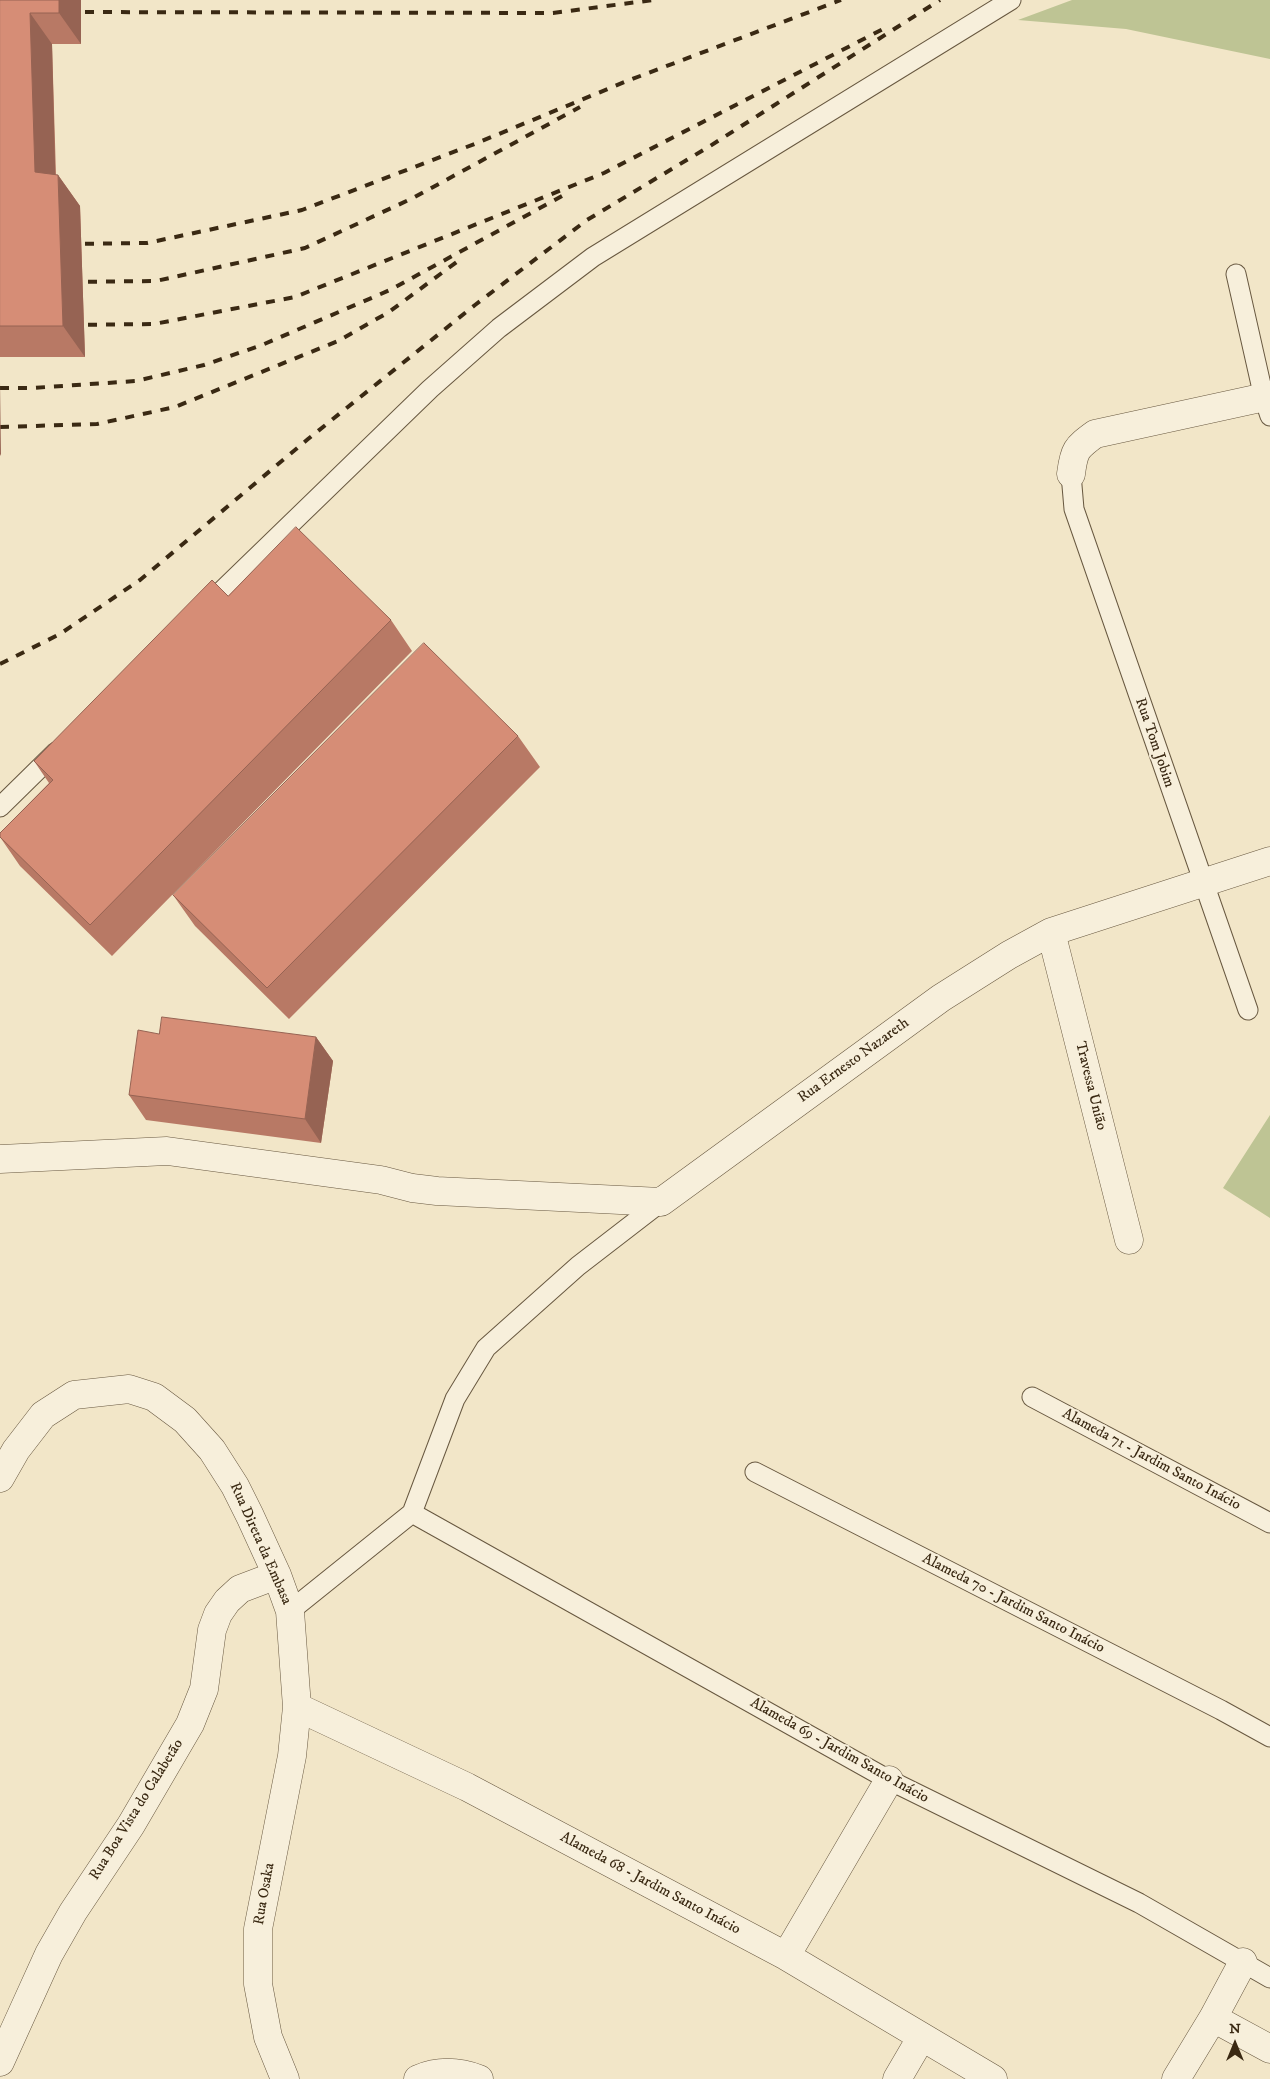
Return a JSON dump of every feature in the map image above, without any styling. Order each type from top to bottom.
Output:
[{"type":"street","points":[[1071,474],[1072,460],[1078,446],[1095,434],[1268,403]]},
{"type":"street","name":"Rua Ernesto Nazareth","points":[[661,1202],[940,998],[1009,955],[1051,932],[1270,860]]},
{"type":"street","name":"Travessa União","points":[[1051,932],[1129,1240]]},
{"type":"street","points":[[0,1159],[167,1151],[381,1180],[412,1188],[437,1191],[661,1202]]},
{"type":"street","name":"Rua Direta da Embasa","points":[[0,1478],[16,1450],[44,1415],[74,1396],[129,1388],[154,1397],[185,1420],[212,1450],[239,1493],[277,1575],[290,1611],[297,1707]]},
{"type":"street","name":"Rua Boa Vista do Calabetão","points":[[0,2062],[49,1954],[63,1929],[131,1825],[190,1724],[204,1689],[212,1630],[218,1614],[227,1601],[240,1589],[277,1575]]},
{"type":"street","name":"Alameda 68 - Jardim Santo Inácio","points":[[297,1707],[467,1787],[786,1956],[921,2038],[993,2079]]},
{"type":"street","name":"Rua Osaka","points":[[285,2079],[268,2037],[258,1984],[258,1929],[292,1756],[297,1707]]},
{"type":"street","points":[[786,1956],[888,1780]]},
{"type":"street","points":[[1176,2079],[1213,2018],[1243,1962]]},
{"type":"street","points":[[1213,2018],[1270,2049]]},
{"type":"street","points":[[898,2079],[921,2038]]},
{"type":"street","points":[[418,2079],[435,2073],[448,2072],[464,2073],[479,2079]]},
{"type":"lane","points":[[189,622],[430,389],[499,328],[585,263],[1011,0]]},
{"type":"lane","points":[[1236,274],[1268,403]]},
{"type":"lane","name":"Rua Tom Jobim","points":[[1071,474],[1074,509],[1248,1010]]},
{"type":"lane","points":[[0,807],[70,738]]},
{"type":"lane","name":"Rua Ernesto Nazareth","points":[[412,1514],[455,1399],[486,1348],[578,1266],[661,1202]]},
{"type":"lane","name":"Alameda 71 - Jardim Santo Inácio","points":[[1032,1397],[1270,1523]]},
{"type":"lane","name":"Alameda 70 - Jardim Santo Inácio","points":[[755,1472],[1212,1705],[1270,1737]]},
{"type":"lane","points":[[290,1611],[412,1514]]},
{"type":"lane","name":"Alameda 69 - Jardim Santo Inácio","points":[[412,1514],[888,1780],[1139,1903],[1270,1978]]},
{"type":"green space","points":[[1072,0],[1270,0],[1270,59],[1126,29],[1018,20]]},
{"type":"green space","points":[[1270,1115],[1270,1218],[1223,1188]]},
{"type":"building","points":[[0,0],[59,0],[59,13],[30,13],[35,172],[58,175],[63,326],[0,326]]},
{"type":"building","points":[[296,527],[391,620],[90,925],[0,837],[0,833],[53,780],[34,761],[212,580],[228,596]]},
{"type":"building","points":[[424,643],[518,736],[267,988],[173,895]]},
{"type":"building","points":[[162,1017],[316,1037],[305,1119],[129,1095],[138,1030],[159,1034]]},
{"type":"railway","points":[[67,12],[553,13],[653,0]]},
{"type":"railway","points":[[67,244],[147,243],[302,210],[477,143],[627,81],[841,0]]},
{"type":"railway","points":[[0,664],[60,634],[140,580],[308,439],[475,305],[587,220],[710,146],[940,0]]},
{"type":"railway","points":[[70,325],[154,324],[295,297],[604,173],[883,29]]},
{"type":"railway","points":[[70,282],[156,281],[305,248],[413,198],[580,107]]},
{"type":"railway","points":[[0,388],[32,388],[136,381],[204,365],[262,345],[390,290],[562,196]]},
{"type":"railway","points":[[0,427],[97,424],[175,407],[338,341],[389,312],[462,258]]}]
